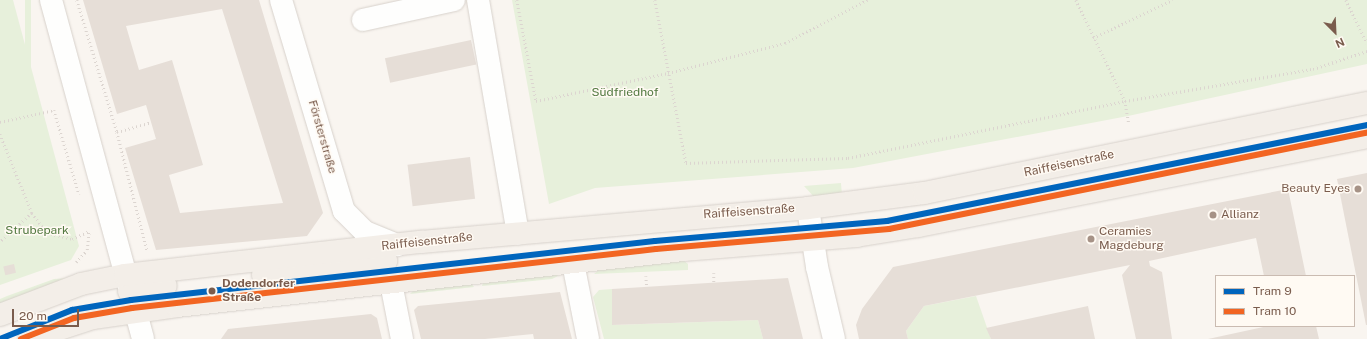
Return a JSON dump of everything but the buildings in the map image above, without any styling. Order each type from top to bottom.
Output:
[{"type":"main road","name":"Raiffeisenstraße","points":[[130,292],[397,245],[808,208],[962,186],[1367,103]]},
{"type":"main road","points":[[0,315],[81,284],[130,292],[391,283],[683,250],[813,241],[918,226],[1367,137]]},
{"type":"main road","points":[[29,339],[82,321],[130,292],[411,258],[457,239]]},
{"type":"street","points":[[50,0],[80,104],[143,339]]},
{"type":"street","name":"Försterstraße","points":[[281,0],[344,211],[365,232],[397,245]]},
{"type":"street","points":[[364,20],[454,0]]},
{"type":"street","points":[[478,0],[518,234]]},
{"type":"street","points":[[808,208],[813,241],[834,339]]},
{"type":"street","points":[[573,262],[588,339]]},
{"type":"street","points":[[391,283],[402,339]]},
{"type":"path","points":[[77,0],[117,132],[145,243]]},
{"type":"path","points":[[517,0],[536,102],[668,73],[785,43],[867,0]]},
{"type":"path","points":[[655,0],[686,163],[848,158],[1125,101],[1313,68],[1367,51]]},
{"type":"path","points":[[1076,0],[1125,101],[1129,124]]},
{"type":"path","points":[[1094,38],[1172,0]]},
{"type":"path","points":[[1346,0],[1367,43]]},
{"type":"path","points":[[0,122],[80,104]]},
{"type":"path","points":[[54,110],[80,198]]},
{"type":"path","points":[[117,132],[151,122]]},
{"type":"path","points":[[0,134],[32,213],[47,233],[72,239],[89,231]]},
{"type":"path","points":[[0,242],[32,213]]},
{"type":"path","points":[[84,254],[89,243],[89,224]]},
{"type":"path","points":[[714,273],[714,283]]},
{"type":"path","points":[[646,276],[647,287]]},
{"type":"green space","name":"Strubepark","points":[[0,0],[13,0],[79,246],[71,260],[0,285]]},
{"type":"green space","points":[[25,0],[31,0],[31,199],[25,199]]},
{"type":"green space","name":"Südfriedhof","points":[[512,0],[1367,0],[1367,64],[1128,116],[853,168],[595,188],[549,204]]},
{"type":"green space","points":[[841,183],[842,196],[815,198],[804,186]]},
{"type":"green space","points":[[679,257],[688,264],[688,270],[594,274],[600,269]]},
{"type":"green space","points":[[556,274],[558,276],[552,279],[482,286],[484,279]]},
{"type":"green space","points":[[70,278],[0,307],[0,299],[7,296],[54,279]]},
{"type":"green space","points":[[470,281],[474,287],[410,294],[415,289]]},
{"type":"green space","points":[[612,289],[613,325],[758,320],[763,339],[604,339],[593,297],[599,290]]},
{"type":"green space","points":[[976,296],[991,339],[908,339],[906,331],[924,306]]},
{"type":"tram line","name":"9","points":[[0,339],[72,310],[131,300],[655,241],[887,221],[1367,125]]},
{"type":"tram line","name":"10","points":[[21,339],[74,318],[132,308],[656,249],[889,229],[1367,133]]},
{"type":"place","name":"Beauty Eyes","points":[[1358,189]]},
{"type":"place","name":"Allianz","points":[[1213,215]]},
{"type":"place","name":"Ceramies Magdeburg","points":[[1091,239]]},
{"type":"place","name":"Dodendorfer Straße","points":[[212,291]]}]
